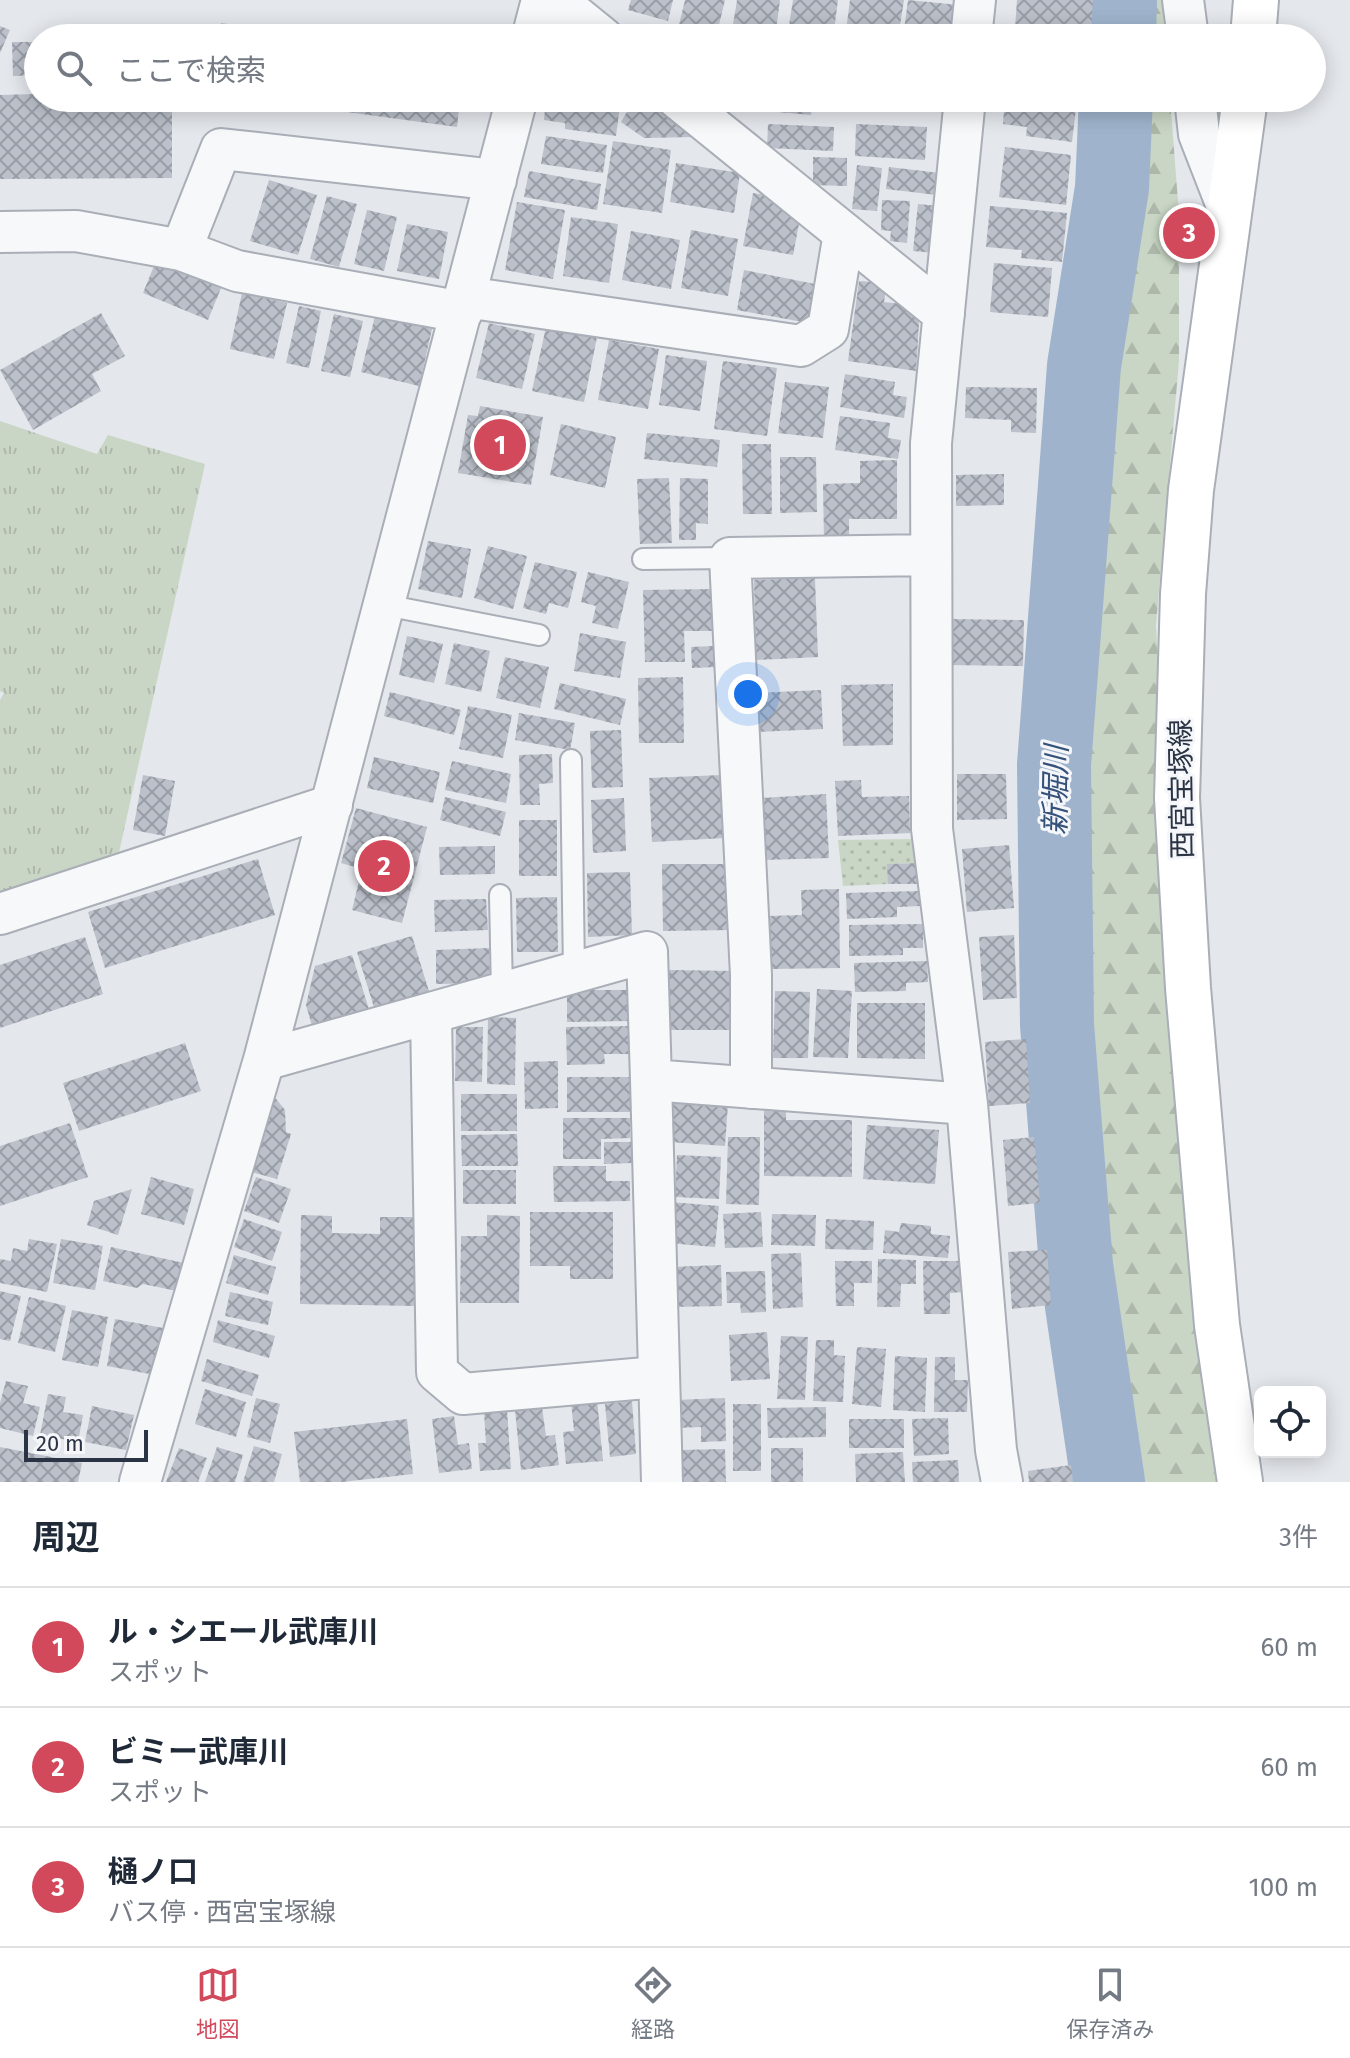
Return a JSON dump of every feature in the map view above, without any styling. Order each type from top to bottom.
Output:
[{"type":"main road","points":[[1254,24],[1256,0]]},
{"type":"main road","name":"西宮宝塚線","points":[[1240,1482],[1217,1325],[1188,988],[1177,798],[1183,594],[1191,490],[1243,112]]},
{"type":"street","points":[[536,24],[542,0]]},
{"type":"street","points":[[556,0],[586,24]]},
{"type":"street","points":[[972,24],[975,0]]},
{"type":"street","points":[[1183,0],[1186,24]]},
{"type":"street","points":[[140,1482],[264,1060],[513,112]]},
{"type":"street","points":[[694,112],[944,314]]},
{"type":"street","points":[[964,112],[931,443],[932,829],[967,1104],[996,1450],[1002,1482]]},
{"type":"street","points":[[1197,112],[1199,134],[1229,211]]},
{"type":"street","points":[[181,250],[221,149],[496,180]]},
{"type":"street","points":[[0,232],[76,231],[181,250],[237,271],[464,305],[801,346],[828,329],[844,233]]},
{"type":"street","points":[[751,1088],[750,959],[730,558],[931,555]]},
{"type":"street","points":[[0,914],[332,805]]},
{"type":"street","points":[[264,1060],[647,952],[662,1482]]},
{"type":"street","points":[[431,1014],[437,1372],[463,1394],[657,1377]]},
{"type":"street","points":[[651,1080],[967,1104]]},
{"type":"lane","points":[[643,559],[730,558]]},
{"type":"lane","points":[[385,605],[539,635]]},
{"type":"lane","points":[[571,760],[574,973]]},
{"type":"lane","points":[[500,895],[502,994]]},
{"type":"green space","points":[[1132,0],[1162,0],[1164,24],[1130,24]]},
{"type":"green space","points":[[1123,112],[1171,112],[1179,214],[1179,361],[1156,625],[1181,1120],[1221,1482],[1127,1482],[1075,997],[1077,741],[1102,354]]},
{"type":"green space","points":[[0,421],[97,454],[108,435],[205,464],[118,857],[0,896],[0,700],[4,693],[0,691]]},
{"type":"green space","points":[[914,839],[916,863],[888,864],[888,884],[843,886],[838,840]]},
{"type":"building","points":[[631,0],[673,0],[668,21],[628,10]]},
{"type":"building","points":[[685,0],[725,0],[719,24],[679,24]]},
{"type":"building","points":[[737,0],[780,0],[777,24],[733,24]]},
{"type":"building","points":[[793,0],[838,0],[835,24],[789,24]]},
{"type":"building","points":[[850,0],[904,0],[900,24],[847,24]]},
{"type":"building","points":[[908,0],[959,5],[956,24],[905,24]]},
{"type":"building","points":[[1017,0],[1093,0],[1092,24],[1015,24]]},
{"type":"building","points":[[0,26],[10,30],[0,53]]},
{"type":"building","points":[[12,42],[24,42],[24,76],[13,76]]},
{"type":"building","points":[[24,94],[24,112],[172,112],[172,178],[0,179],[0,95]]},
{"type":"building","points":[[347,112],[459,112],[457,127]]},
{"type":"building","points":[[545,112],[619,112],[616,136],[565,129],[565,123],[544,120]]},
{"type":"building","points":[[627,112],[664,112],[693,137],[644,138],[621,122]]},
{"type":"building","points":[[778,112],[811,112],[811,115]]},
{"type":"building","points":[[1004,112],[1076,112],[1072,142],[1026,136],[1027,127],[1003,124]]},
{"type":"building","points":[[768,124],[834,127],[833,151],[767,148]]},
{"type":"building","points":[[856,124],[927,127],[925,160],[855,156]]},
{"type":"building","points":[[546,136],[607,145],[603,173],[541,164]]},
{"type":"building","points":[[613,141],[671,150],[662,213],[603,204]]},
{"type":"building","points":[[1005,147],[1071,155],[1066,205],[999,197]]},
{"type":"building","points":[[813,157],[847,158],[847,186],[813,185]]},
{"type":"building","points":[[676,163],[740,173],[734,213],[670,202]]},
{"type":"building","points":[[857,165],[882,168],[877,211],[852,209]]},
{"type":"building","points":[[889,167],[940,173],[937,195],[886,189]]},
{"type":"building","points":[[529,171],[601,184],[597,210],[524,197]]},
{"type":"building","points":[[269,180],[317,195],[298,255],[250,241]]},
{"type":"building","points":[[753,193],[771,196],[800,219],[793,255],[743,246]]},
{"type":"building","points":[[327,196],[357,204],[339,267],[310,259]]},
{"type":"building","points":[[882,200],[910,201],[907,243],[890,241],[891,231],[881,230]]},
{"type":"building","points":[[517,202],[565,210],[553,279],[505,270]]},
{"type":"building","points":[[918,204],[939,206],[935,253],[913,251]]},
{"type":"building","points":[[990,206],[1067,213],[1062,262],[1021,258],[1022,250],[986,247]]},
{"type":"building","points":[[367,210],[397,217],[384,271],[354,264]]},
{"type":"building","points":[[571,217],[618,224],[609,283],[563,276]]},
{"type":"building","points":[[407,224],[448,232],[439,279],[397,271]]},
{"type":"building","points":[[691,230],[738,239],[728,296],[681,288]]},
{"type":"building","points":[[631,231],[680,240],[671,289],[622,280]]},
{"type":"building","points":[[156,261],[221,288],[208,320],[143,293]]},
{"type":"building","points":[[994,263],[1052,268],[1048,317],[990,312]]},
{"type":"building","points":[[744,270],[815,284],[808,323],[737,310]]},
{"type":"building","points":[[859,281],[887,283],[884,302],[911,305],[919,323],[916,371],[848,361]]},
{"type":"building","points":[[242,293],[287,303],[274,359],[230,349]]},
{"type":"building","points":[[299,306],[321,311],[309,368],[286,363]]},
{"type":"building","points":[[101,313],[125,356],[92,374],[101,391],[33,430],[0,370]]},
{"type":"building","points":[[334,314],[363,321],[350,377],[321,371]]},
{"type":"building","points":[[375,316],[432,329],[419,386],[361,372]]},
{"type":"building","points":[[489,323],[535,334],[522,389],[476,378]]},
{"type":"building","points":[[546,327],[597,337],[584,402],[532,391]]},
{"type":"building","points":[[609,340],[659,349],[648,409],[598,400]]},
{"type":"building","points":[[666,355],[707,361],[700,411],[659,405]]},
{"type":"building","points":[[723,361],[777,368],[767,436],[714,429]]},
{"type":"building","points":[[845,374],[895,382],[893,395],[907,397],[904,418],[840,407]]},
{"type":"building","points":[[785,382],[829,387],[823,438],[778,433]]},
{"type":"building","points":[[966,387],[1037,388],[1036,433],[1011,432],[1011,420],[965,418]]},
{"type":"building","points":[[480,406],[543,417],[531,485],[458,473],[468,415],[478,416]]},
{"type":"building","points":[[840,416],[890,423],[888,438],[901,440],[898,459],[835,450]]},
{"type":"building","points":[[561,424],[616,437],[605,488],[550,475]]},
{"type":"building","points":[[647,433],[720,440],[717,467],[644,459]]},
{"type":"building","points":[[742,444],[771,444],[772,514],[743,514]]},
{"type":"building","points":[[780,457],[816,457],[817,512],[780,513]]},
{"type":"building","points":[[897,460],[897,519],[849,519],[849,542],[824,542],[823,484],[860,483],[860,461]]},
{"type":"building","points":[[1004,474],[1004,505],[956,506],[956,475]]},
{"type":"building","points":[[669,478],[672,543],[640,544],[637,479]]},
{"type":"building","points":[[680,478],[708,479],[708,524],[696,523],[696,540],[679,540]]},
{"type":"building","points":[[428,541],[471,549],[462,598],[418,589]]},
{"type":"building","points":[[488,546],[527,556],[513,609],[474,598]]},
{"type":"building","points":[[535,562],[577,572],[568,608],[549,603],[546,614],[523,608]]},
{"type":"building","points":[[588,572],[629,582],[618,629],[592,623],[596,606],[581,602]]},
{"type":"building","points":[[815,578],[818,657],[756,660],[754,580]]},
{"type":"building","points":[[717,589],[717,631],[684,631],[685,662],[645,662],[643,590]]},
{"type":"building","points":[[949,619],[1024,620],[1023,666],[949,665]]},
{"type":"building","points":[[580,633],[626,642],[620,678],[574,671]]},
{"type":"building","points":[[407,636],[443,644],[434,683],[399,675]]},
{"type":"building","points":[[454,643],[490,651],[481,692],[445,684]]},
{"type":"building","points":[[714,646],[715,667],[692,668],[691,647]]},
{"type":"building","points":[[505,657],[549,667],[540,708],[496,698]]},
{"type":"building","points":[[683,677],[684,743],[639,743],[638,678]]},
{"type":"building","points":[[560,683],[626,699],[620,725],[554,709]]},
{"type":"building","points":[[893,684],[893,745],[843,746],[841,685]]},
{"type":"building","points":[[821,690],[823,729],[756,732],[754,693]]},
{"type":"building","points":[[390,692],[461,710],[454,735],[384,716]]},
{"type":"building","points":[[468,706],[512,715],[503,758],[459,749]]},
{"type":"building","points":[[519,713],[575,723],[570,750],[515,740]]},
{"type":"building","points":[[621,730],[623,787],[592,788],[590,731]]},
{"type":"building","points":[[552,754],[553,783],[539,784],[540,805],[520,805],[519,755]]},
{"type":"building","points":[[374,757],[440,772],[433,803],[367,788]]},
{"type":"building","points":[[452,761],[511,774],[506,803],[445,790]]},
{"type":"building","points":[[957,774],[1006,774],[1007,819],[957,820]]},
{"type":"building","points":[[143,775],[175,781],[165,836],[133,830]]},
{"type":"building","points":[[722,775],[725,838],[652,842],[649,778]]},
{"type":"building","points":[[861,780],[862,797],[909,796],[910,833],[838,836],[835,781]]},
{"type":"building","points":[[826,794],[829,858],[764,860],[761,798]]},
{"type":"building","points":[[445,797],[506,812],[500,836],[440,820]]},
{"type":"building","points":[[624,798],[626,851],[593,853],[591,800]]},
{"type":"building","points":[[356,808],[427,827],[402,923],[352,910],[362,869],[341,863]]},
{"type":"building","points":[[519,820],[557,820],[557,876],[519,876]]},
{"type":"building","points":[[1009,845],[1014,908],[967,912],[962,849]]},
{"type":"building","points":[[495,846],[495,874],[440,875],[439,847]]},
{"type":"building","points":[[258,859],[275,915],[105,968],[88,912]]},
{"type":"building","points":[[919,863],[919,884],[888,884],[887,864]]},
{"type":"building","points":[[662,864],[731,864],[732,930],[663,931]]},
{"type":"building","points":[[630,872],[632,935],[588,937],[587,873]]},
{"type":"building","points":[[839,889],[840,968],[769,969],[768,916],[802,915],[801,890]]},
{"type":"building","points":[[919,891],[920,906],[897,907],[897,917],[847,919],[846,893]]},
{"type":"building","points":[[557,897],[558,952],[517,952],[516,898]]},
{"type":"building","points":[[486,899],[488,930],[435,932],[434,900]]},
{"type":"building","points":[[923,924],[923,948],[903,948],[903,955],[849,956],[849,925]]},
{"type":"building","points":[[1014,935],[1017,998],[983,1000],[979,937]]},
{"type":"building","points":[[412,936],[431,998],[376,1014],[357,952]]},
{"type":"building","points":[[85,937],[103,994],[0,1028],[0,965]]},
{"type":"building","points":[[489,948],[490,983],[436,984],[436,950]]},
{"type":"building","points":[[352,955],[372,1019],[315,1036],[306,1005],[315,966]]},
{"type":"building","points":[[927,961],[928,982],[906,983],[906,991],[855,992],[854,963]]},
{"type":"building","points":[[667,970],[736,971],[736,1030],[667,1030]]},
{"type":"building","points":[[817,989],[852,991],[848,1058],[813,1057]]},
{"type":"building","points":[[567,990],[628,990],[629,1021],[567,1022]]},
{"type":"building","points":[[775,991],[810,992],[808,1058],[773,1058]]},
{"type":"building","points":[[857,1003],[925,1003],[925,1059],[857,1058]]},
{"type":"building","points":[[488,1017],[516,1018],[515,1085],[487,1084]]},
{"type":"building","points":[[632,1026],[632,1054],[604,1054],[605,1064],[567,1065],[566,1027]]},
{"type":"building","points":[[456,1027],[483,1027],[482,1082],[455,1081]]},
{"type":"building","points":[[1026,1039],[1030,1103],[989,1106],[985,1042]]},
{"type":"building","points":[[185,1043],[201,1091],[79,1131],[63,1083]]},
{"type":"building","points":[[558,1061],[558,1108],[525,1109],[524,1062]]},
{"type":"building","points":[[567,1077],[630,1077],[631,1112],[567,1112]]},
{"type":"building","points":[[461,1094],[517,1094],[517,1131],[461,1131]]},
{"type":"building","points":[[273,1095],[285,1110],[286,1132],[291,1134],[277,1179],[251,1172]]},
{"type":"building","points":[[672,1100],[728,1104],[725,1146],[670,1142]]},
{"type":"building","points":[[764,1109],[786,1109],[786,1120],[852,1120],[852,1177],[764,1176]]},
{"type":"building","points":[[563,1118],[630,1118],[630,1138],[601,1139],[601,1159],[563,1159]]},
{"type":"building","points":[[70,1123],[88,1177],[0,1206],[0,1146]]},
{"type":"building","points":[[867,1125],[939,1130],[935,1184],[863,1179]]},
{"type":"building","points":[[517,1134],[518,1166],[462,1166],[461,1135]]},
{"type":"building","points":[[728,1137],[760,1137],[759,1205],[726,1204]]},
{"type":"building","points":[[1034,1137],[1040,1203],[1008,1206],[1003,1140]]},
{"type":"building","points":[[604,1142],[632,1142],[632,1163],[604,1164]]},
{"type":"building","points":[[677,1155],[721,1157],[719,1199],[675,1197]]},
{"type":"building","points":[[553,1166],[606,1166],[606,1181],[630,1181],[630,1201],[554,1202]]},
{"type":"building","points":[[463,1170],[516,1170],[516,1204],[463,1204]]},
{"type":"building","points":[[151,1177],[194,1189],[184,1225],[141,1214]]},
{"type":"building","points":[[256,1177],[291,1189],[279,1223],[244,1211]]},
{"type":"building","points":[[132,1189],[118,1235],[87,1225],[94,1201]]},
{"type":"building","points":[[671,1202],[719,1206],[715,1247],[667,1243]]},
{"type":"building","points":[[530,1212],[613,1212],[613,1279],[570,1279],[570,1266],[530,1266]]},
{"type":"building","points":[[761,1212],[763,1247],[725,1248],[723,1214]]},
{"type":"building","points":[[772,1214],[816,1215],[815,1246],[771,1245]]},
{"type":"building","points":[[301,1215],[332,1216],[332,1233],[380,1234],[380,1217],[419,1217],[418,1306],[300,1304]]},
{"type":"building","points":[[487,1215],[520,1216],[519,1303],[460,1303],[461,1236],[487,1236]]},
{"type":"building","points":[[244,1219],[282,1232],[272,1261],[234,1247]]},
{"type":"building","points":[[826,1219],[874,1221],[873,1250],[825,1249]]},
{"type":"building","points":[[901,1223],[931,1226],[931,1234],[950,1236],[948,1258],[883,1253],[885,1230],[899,1232]]},
{"type":"building","points":[[29,1239],[57,1244],[47,1292],[0,1283],[0,1259],[11,1261],[13,1248],[27,1251]]},
{"type":"building","points":[[61,1239],[103,1246],[95,1290],[53,1283]]},
{"type":"building","points":[[111,1247],[184,1263],[177,1291],[103,1281]]},
{"type":"building","points":[[1047,1250],[1051,1305],[1012,1309],[1008,1252]]},
{"type":"building","points":[[801,1253],[803,1307],[773,1309],[771,1254]]},
{"type":"building","points":[[234,1255],[276,1267],[268,1295],[226,1283]]},
{"type":"building","points":[[878,1259],[916,1260],[916,1284],[901,1284],[900,1307],[877,1307]]},
{"type":"building","points":[[835,1261],[872,1261],[872,1283],[854,1283],[854,1306],[836,1306]]},
{"type":"building","points":[[923,1261],[962,1261],[962,1292],[950,1293],[950,1314],[924,1314]]},
{"type":"building","points":[[721,1265],[722,1306],[672,1307],[671,1267]]},
{"type":"building","points":[[765,1271],[766,1312],[741,1313],[740,1303],[727,1303],[726,1272]]},
{"type":"building","points":[[0,1291],[21,1296],[10,1341],[0,1339]]},
{"type":"building","points":[[230,1292],[273,1302],[268,1325],[225,1316]]},
{"type":"building","points":[[29,1297],[66,1306],[55,1352],[18,1343]]},
{"type":"building","points":[[72,1310],[108,1317],[98,1367],[62,1360]]},
{"type":"building","points":[[115,1319],[163,1328],[155,1375],[107,1366]]},
{"type":"building","points":[[218,1320],[275,1336],[269,1358],[213,1342]]},
{"type":"building","points":[[767,1332],[770,1379],[731,1381],[729,1335]]},
{"type":"building","points":[[781,1336],[808,1337],[805,1400],[777,1399]]},
{"type":"building","points":[[816,1340],[834,1340],[834,1355],[845,1356],[843,1402],[813,1401]]},
{"type":"building","points":[[857,1347],[886,1349],[881,1407],[852,1404]]},
{"type":"building","points":[[895,1356],[927,1358],[925,1412],[893,1410]]},
{"type":"building","points":[[935,1357],[955,1357],[955,1380],[968,1380],[967,1412],[934,1412]]},
{"type":"building","points":[[207,1359],[259,1375],[252,1396],[201,1381]]},
{"type":"building","points":[[6,1381],[28,1386],[23,1403],[40,1407],[33,1436],[0,1428],[0,1403]]},
{"type":"building","points":[[205,1389],[246,1402],[236,1437],[195,1424]]},
{"type":"building","points":[[48,1394],[66,1397],[63,1412],[83,1415],[78,1442],[40,1435]]},
{"type":"building","points":[[256,1398],[280,1404],[270,1443],[247,1437]]},
{"type":"building","points":[[725,1398],[726,1441],[701,1442],[701,1427],[676,1428],[675,1400]]},
{"type":"building","points":[[597,1399],[603,1461],[566,1464],[563,1432],[574,1431],[571,1402]]},
{"type":"building","points":[[632,1401],[636,1454],[610,1457],[605,1404]]},
{"type":"building","points":[[733,1404],[761,1404],[761,1471],[733,1471]]},
{"type":"building","points":[[92,1406],[134,1415],[126,1450],[85,1442]]},
{"type":"building","points":[[542,1407],[546,1436],[555,1435],[559,1465],[521,1470],[515,1410]]},
{"type":"building","points":[[826,1407],[826,1437],[768,1438],[767,1408]]},
{"type":"building","points":[[507,1410],[511,1469],[480,1471],[478,1443],[486,1443],[484,1412]]},
{"type":"building","points":[[454,1416],[458,1445],[469,1443],[472,1469],[439,1473],[432,1419]]},
{"type":"building","points":[[948,1418],[949,1454],[914,1456],[912,1419]]},
{"type":"building","points":[[407,1419],[413,1474],[342,1482],[300,1482],[294,1432]]},
{"type":"building","points":[[849,1419],[904,1419],[904,1448],[849,1448]]},
{"type":"building","points":[[254,1446],[282,1454],[274,1482],[243,1482]]},
{"type":"building","points":[[0,1447],[82,1463],[78,1482],[0,1482]]},
{"type":"building","points":[[217,1447],[243,1455],[235,1482],[205,1482]]},
{"type":"building","points":[[179,1448],[207,1458],[198,1482],[166,1482]]},
{"type":"building","points":[[771,1448],[803,1448],[803,1482],[771,1482]]},
{"type":"building","points":[[725,1449],[726,1482],[679,1482],[678,1450]]},
{"type":"building","points":[[903,1452],[905,1482],[856,1482],[855,1454]]},
{"type":"building","points":[[958,1460],[959,1482],[913,1482],[912,1462]]},
{"type":"building","points":[[1071,1465],[1073,1482],[1029,1482],[1028,1471]]},
{"type":"waterway","name":"新堀川","points":[[1119,24],[1120,0]]},
{"type":"waterway","name":"新堀川","points":[[1108,1482],[1076,1265],[1057,1025],[1054,765],[1084,366],[1112,188],[1115,112]]},
{"type":"place","name":"樋ノ口","points":[[1189,233]]},
{"type":"place","name":"ル・シエール武庫川","points":[[500,445]]},
{"type":"place","name":"ビミー武庫川","points":[[384,866]]}]
